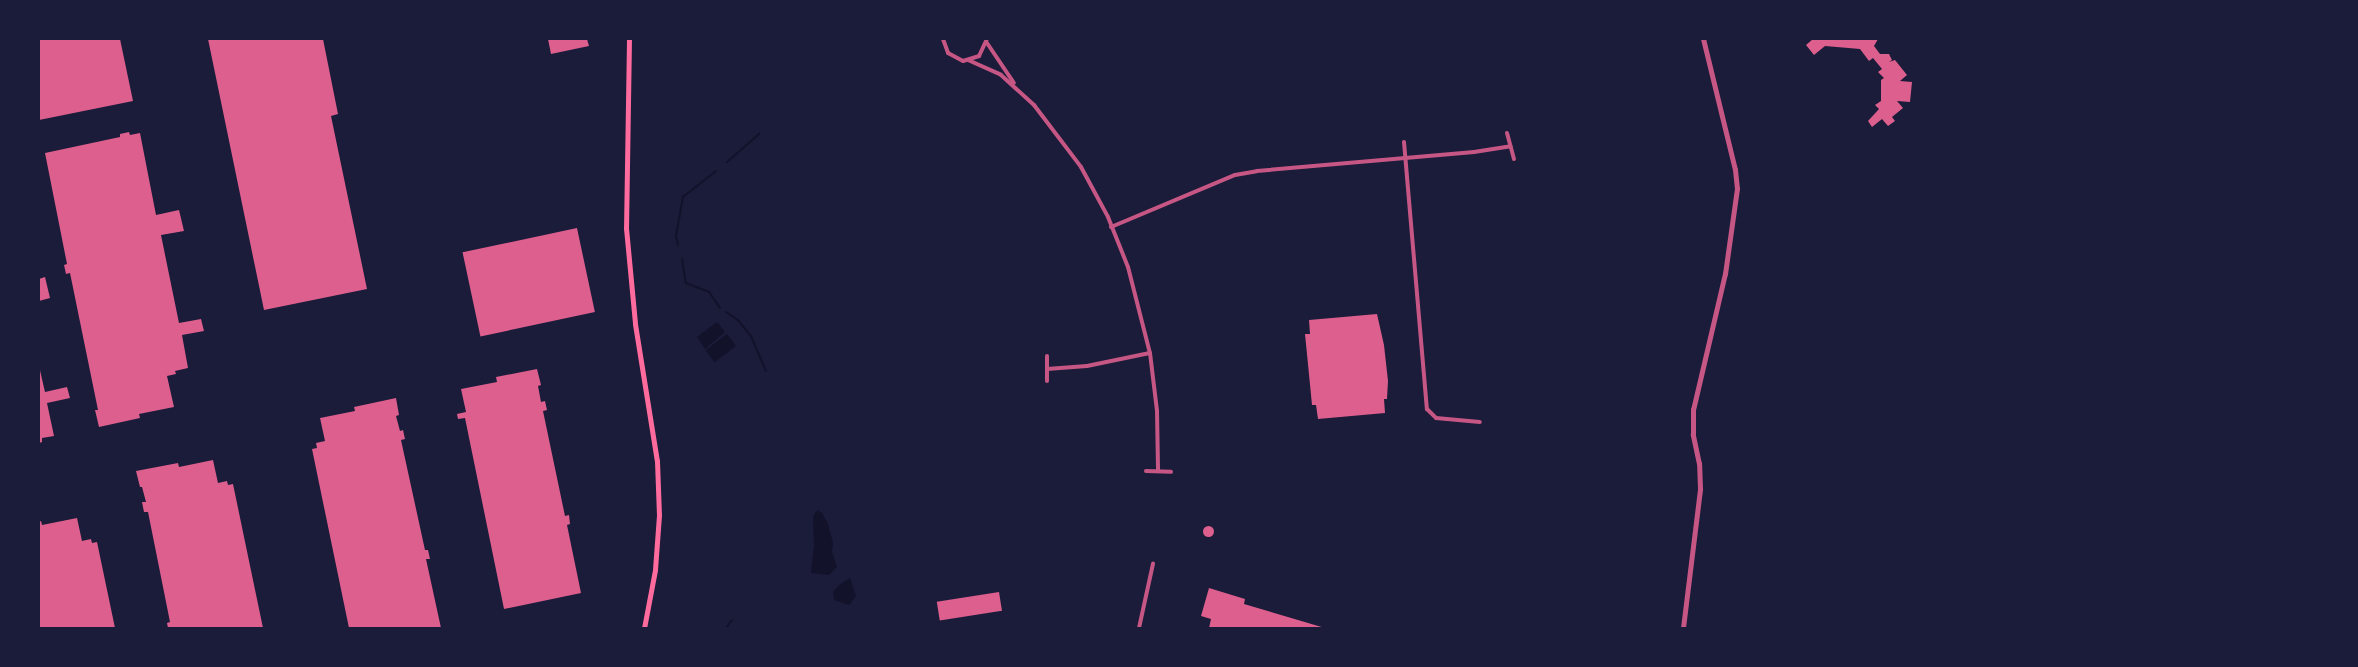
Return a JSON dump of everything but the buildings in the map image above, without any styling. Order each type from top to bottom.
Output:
[{"type":"main road","points":[[628,39],[626,228],[635,324],[657,461],[659,515],[655,570],[644,628]]},
{"type":"street","points":[[1683,628],[1700,489],[1699,464],[1693,435],[1693,410],[1729,253],[1737,189],[1733,162],[1702,39]]},
{"type":"street","points":[[943,40],[952,57],[968,60],[995,72],[1016,86]]},
{"type":"street","points":[[968,60],[979,56],[987,41],[1016,86],[1046,118],[1081,167],[1111,227],[1128,267],[1150,353],[1157,411],[1158,471]]},
{"type":"street","points":[[1507,133],[1514,159]]},
{"type":"street","points":[[1404,142],[1426,409],[1436,418],[1480,422]]},
{"type":"street","points":[[1111,227],[1235,175],[1288,167],[1406,158],[1511,146]]},
{"type":"street","points":[[1047,369],[1087,366],[1150,353]]},
{"type":"street","points":[[1047,356],[1047,381]]},
{"type":"street","points":[[1146,471],[1171,472]]},
{"type":"street","points":[[1138,628],[1153,564]]},
{"type":"shaded area","points":[[717,322],[725,332],[705,349],[697,337]]},
{"type":"shaded area","points":[[727,334],[736,346],[714,362],[705,350]]},
{"type":"shaded area","points":[[818,510],[828,524],[833,543],[832,552],[837,567],[829,575],[811,573],[814,546],[813,521],[814,514]]},
{"type":"shaded area","points":[[850,578],[856,596],[849,605],[834,600],[833,592]]},
{"type":"waterway","points":[[727,162],[759,134]]},
{"type":"waterway","points":[[678,245],[676,236],[683,197],[716,171]]},
{"type":"waterway","points":[[682,259],[686,283],[709,292],[720,308]]},
{"type":"waterway","points":[[726,312],[738,320],[751,336],[766,371]]},
{"type":"waterway","points":[[726,628],[732,620]]}]
